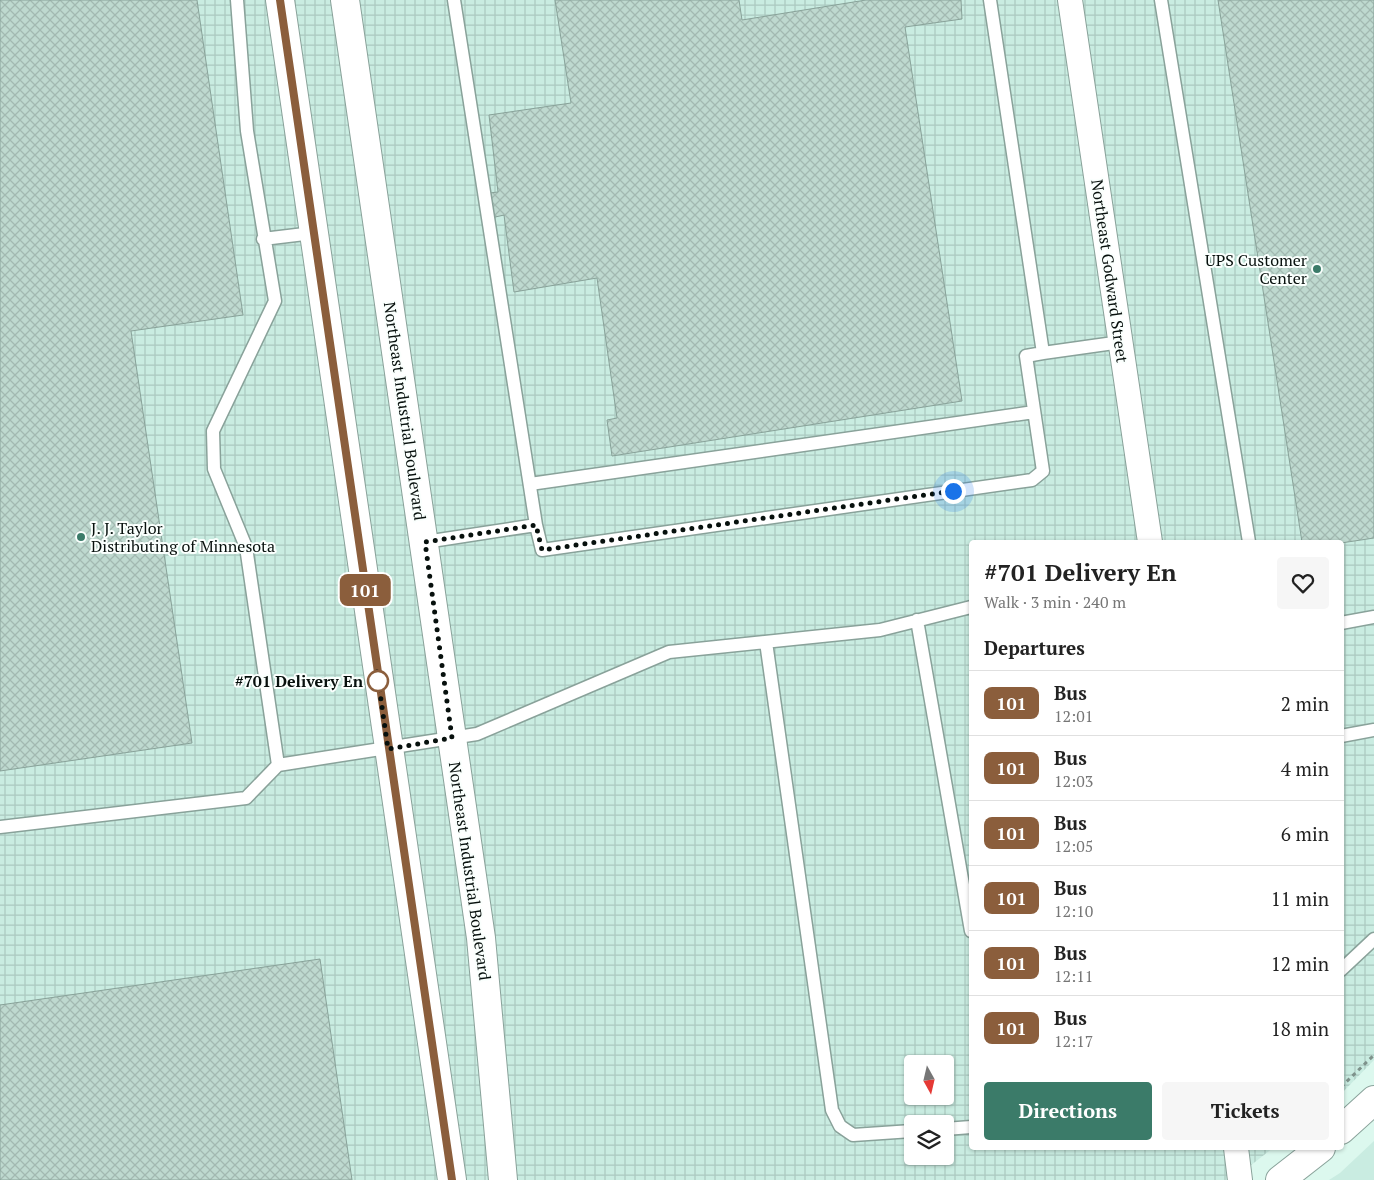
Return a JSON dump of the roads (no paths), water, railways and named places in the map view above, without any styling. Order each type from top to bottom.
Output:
[{"type":"street","points":[[280,0],[452,1180]]},
{"type":"street","name":"Northeast Industrial Boulevard","points":[[345,0],[481,938],[503,1180]]},
{"type":"street","name":"Northeast Godward Street","points":[[1070,0],[1150,540]]},
{"type":"street","points":[[1344,1128],[1372,1108]]},
{"type":"street","points":[[1236,1150],[1240,1180]]},
{"type":"street","points":[[1280,1180],[1318,1150]]},
{"type":"lane","points":[[237,0],[247,130],[263,239],[275,301],[213,431],[214,469],[246,547],[278,765]]},
{"type":"lane","points":[[454,0],[536,525],[542,550],[1032,480],[1043,471],[1026,356],[1121,342]]},
{"type":"lane","points":[[1161,0],[1249,540]]},
{"type":"lane","points":[[994,1],[1043,353]]},
{"type":"lane","points":[[263,239],[313,233]]},
{"type":"lane","points":[[530,484],[1034,412]]},
{"type":"lane","points":[[425,542],[536,525]]},
{"type":"lane","points":[[0,827],[246,798],[278,765],[477,734],[616,673],[669,652],[880,630],[969,607]]},
{"type":"lane","points":[[1344,622],[1374,617]]},
{"type":"lane","points":[[917,620],[969,920]]},
{"type":"lane","points":[[766,642],[832,1110],[840,1126],[853,1135],[904,1132]]},
{"type":"lane","points":[[1344,735],[1374,730]]},
{"type":"lane","points":[[1344,967],[1374,939]]},
{"type":"lane","points":[[954,1128],[969,1127]]},
{"type":"place","name":"UPS Customer Center","points":[[1317,269]]},
{"type":"place","name":"J. J. Taylor Distributing of Minnesota","points":[[81,537]]},
{"type":"place","name":"#701 Delivery En","points":[[378,681]]}]
